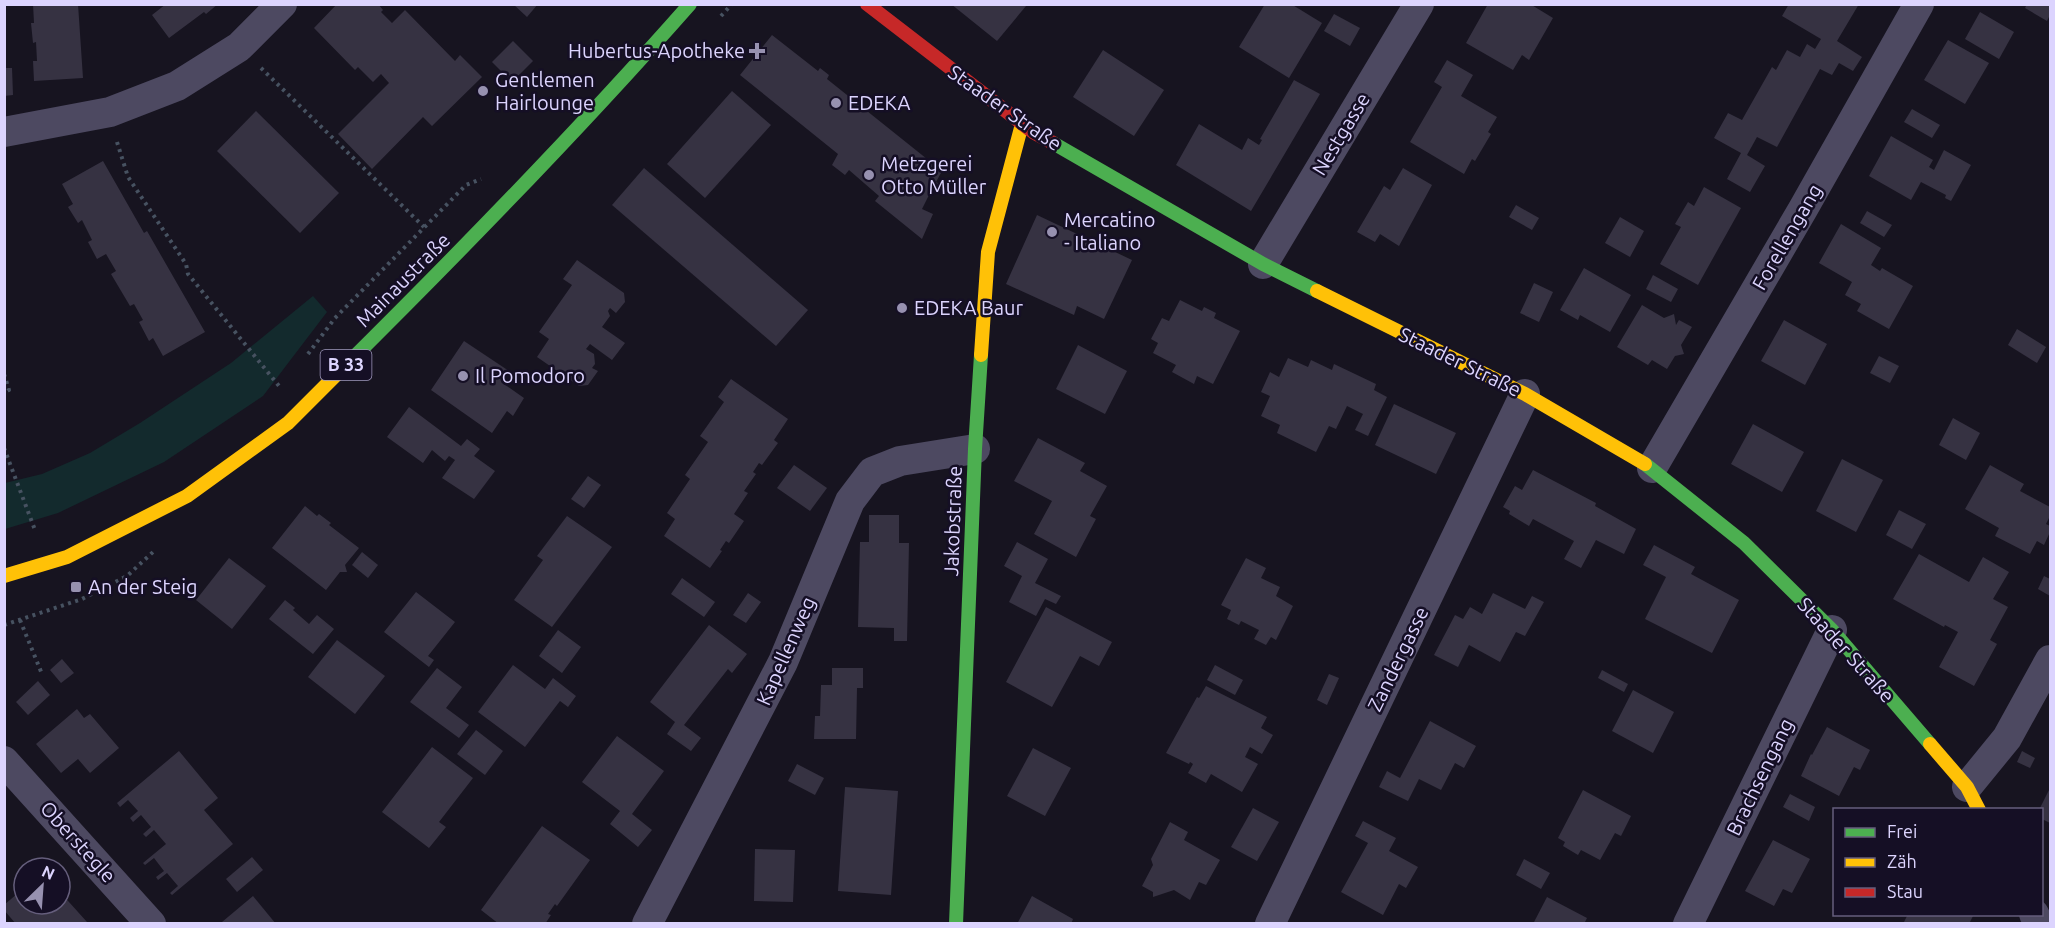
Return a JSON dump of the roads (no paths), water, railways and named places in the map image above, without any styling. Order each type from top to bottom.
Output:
[{"type":"street","points":[[4,132],[110,112],[177,86],[239,47],[282,4]]},
{"type":"street","name":"Mainaustraße","points":[[4,576],[67,557],[188,496],[288,423],[429,283],[629,73],[690,4]]},
{"type":"street","name":"Staader Straße","points":[[867,4],[1022,124],[1263,264],[1525,394],[1652,468],[1744,543],[1832,630],[1973,798]]},
{"type":"street","name":"Nestgasse","points":[[1263,264],[1419,4]]},
{"type":"street","name":"Forellengang","points":[[1652,468],[1919,4]]},
{"type":"street","name":"Jakobstraße","points":[[956,924],[975,448],[988,252],[1022,124]]},
{"type":"street","name":"Zandergasse","points":[[1270,924],[1525,394]]},
{"type":"street","name":"Kapellenweg","points":[[647,924],[783,662],[850,501],[872,472],[900,461],[975,448]]},
{"type":"street","name":"Brachsengang","points":[[1688,924],[1832,630]]},
{"type":"street","points":[[1973,798],[2050,660]]},
{"type":"street","name":"Oberstegle","points":[[4,761],[151,924]]},
{"type":"place","name":"Hubertus-Apotheke","points":[[757,51]]},
{"type":"place","name":"Gentlemen Hairlounge","points":[[483,91]]},
{"type":"place","name":"EDEKA","points":[[836,103]]},
{"type":"place","name":"Metzgerei Otto Müller","points":[[869,175]]},
{"type":"place","name":"Mercatino - Italiano","points":[[1052,232]]},
{"type":"place","name":"EDEKA Baur","points":[[902,308]]},
{"type":"place","name":"Il Pomodoro","points":[[463,376]]},
{"type":"place","name":"An der Steig","points":[[76,587]]}]
